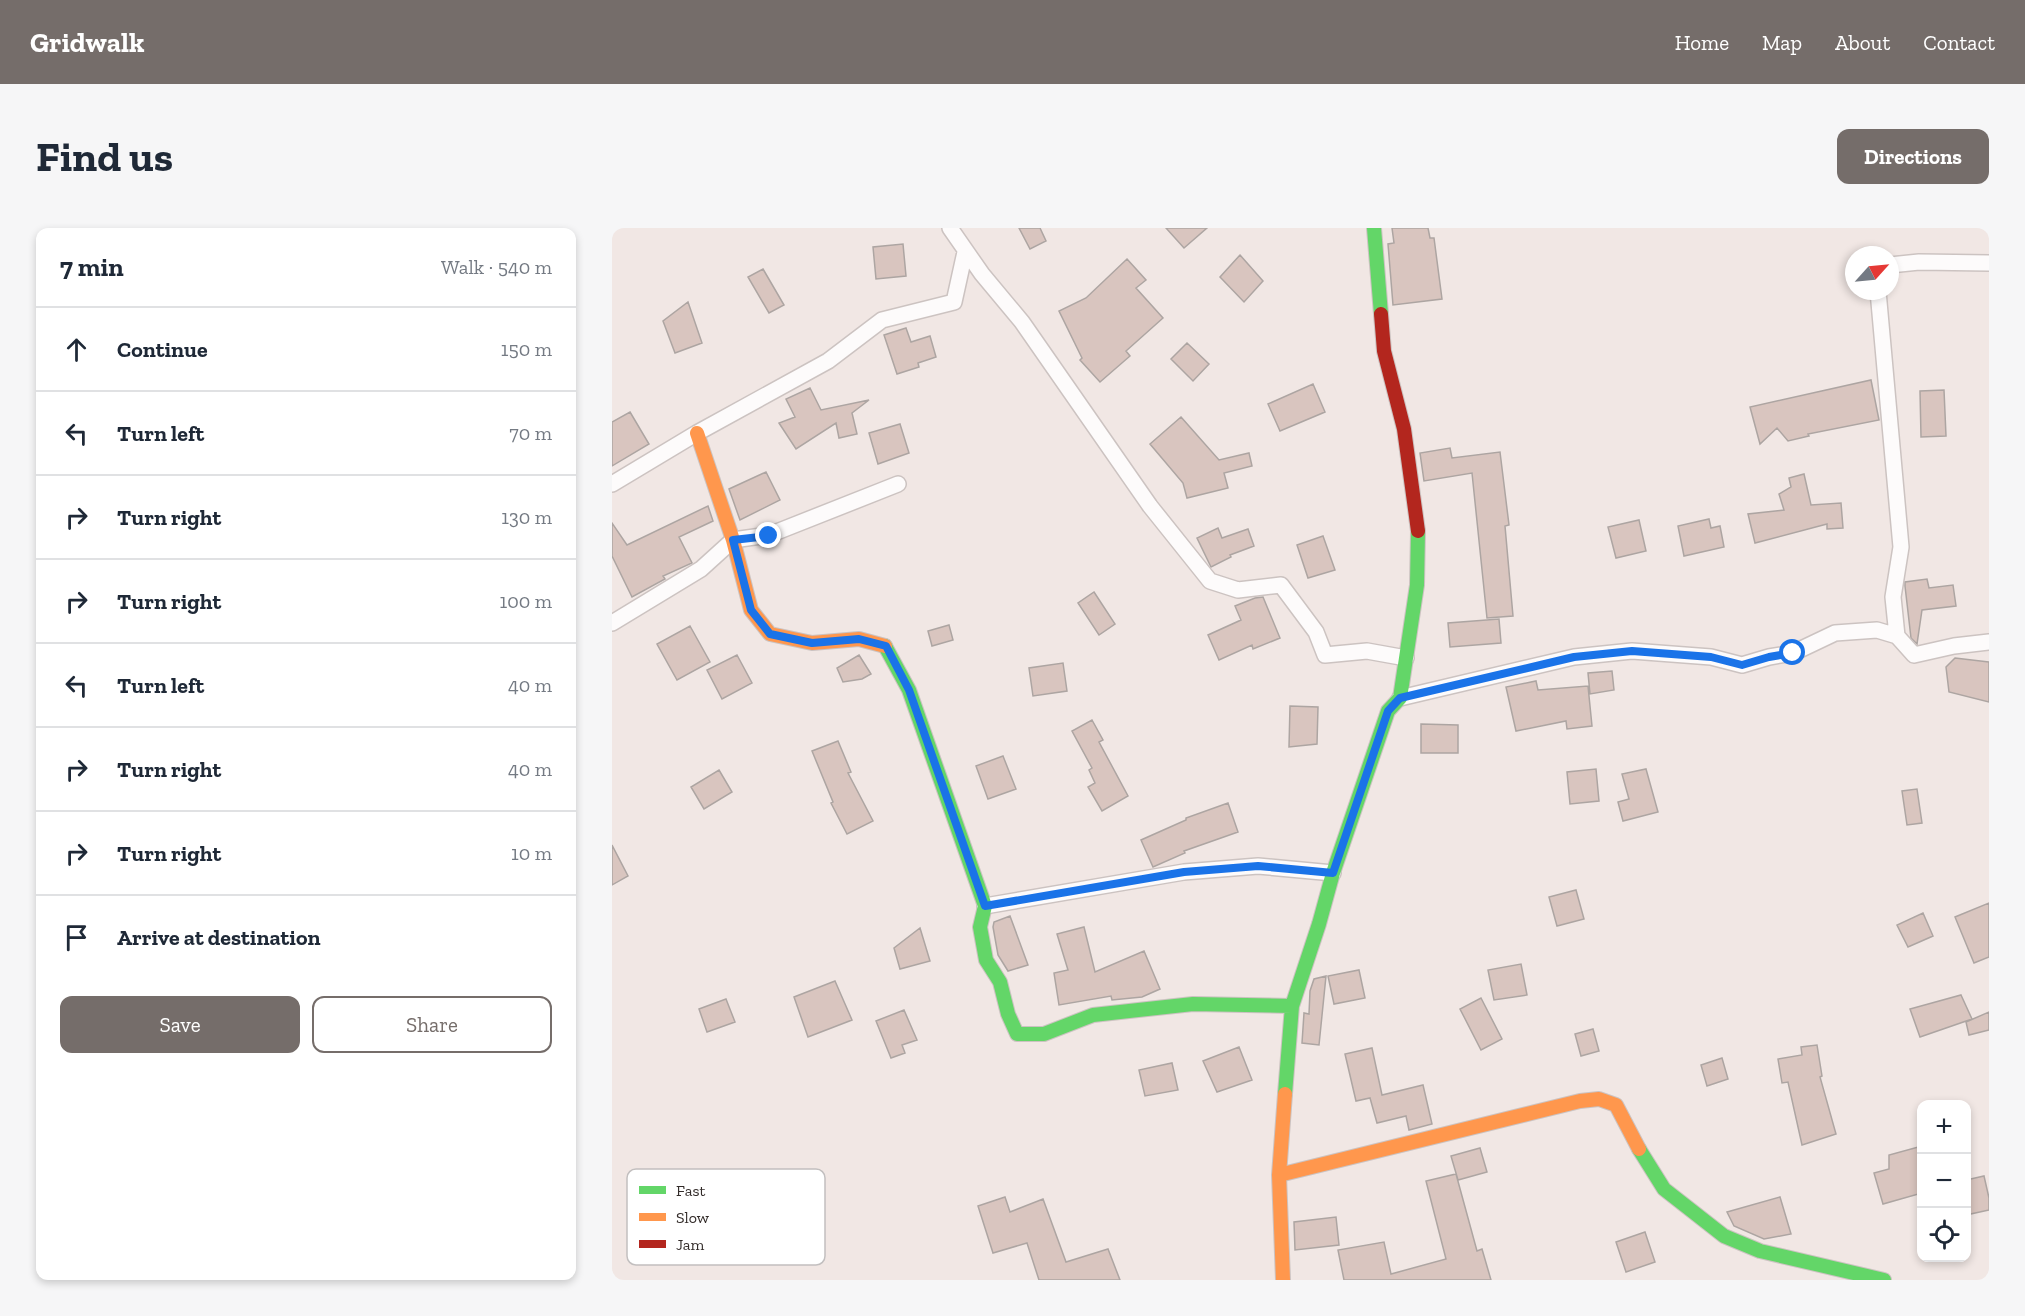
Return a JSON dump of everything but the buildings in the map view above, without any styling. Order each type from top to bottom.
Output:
[{"type":"street","points":[[950,228],[965,252],[1023,322],[1150,506],[1210,581],[1238,590],[1281,585],[1316,632],[1325,655],[1367,651],[1406,658]]},
{"type":"street","points":[[1374,228],[1384,351],[1404,429],[1418,532],[1418,585],[1400,698]]},
{"type":"street","points":[[612,484],[697,433],[828,361],[882,320],[954,302],[965,252]]},
{"type":"street","points":[[1899,264],[1920,262],[1989,263]]},
{"type":"street","points":[[1879,300],[1901,547],[1893,597],[1897,636]]},
{"type":"street","points":[[697,433],[733,540],[751,610],[770,634],[812,643],[859,639],[886,646],[909,690],[985,906],[980,927],[986,960],[1000,982],[1008,1014],[1017,1034],[1044,1034],[1093,1015],[1193,1004],[1292,1006]]},
{"type":"street","points":[[612,623],[701,569],[733,540],[769,536],[898,483]]},
{"type":"street","points":[[1283,1280],[1279,1175],[1292,1006],[1333,873],[1388,711],[1400,698],[1574,657],[1632,651],[1711,657],[1742,665],[1793,653],[1835,633],[1877,630],[1897,636],[1914,656],[1954,646],[1989,642]]},
{"type":"street","points":[[985,906],[1184,872],[1258,866],[1333,873]]},
{"type":"street","points":[[1279,1175],[1580,1101],[1599,1099],[1616,1105],[1648,1166],[1664,1189],[1724,1236],[1770,1254],[1884,1280]]},
{"type":"traffic: fast","points":[[1374,228],[1381,314]]},
{"type":"traffic: fast","points":[[1285,1094],[1292,1006],[1333,873],[1388,711],[1400,698],[1417,585],[1418,531]]},
{"type":"traffic: fast","points":[[885,646],[909,690],[985,906],[980,927],[986,960],[1000,982],[1008,1014],[1017,1034],[1044,1034],[1093,1015],[1193,1004],[1292,1006]]},
{"type":"traffic: fast","points":[[1639,1149],[1664,1189],[1724,1236],[1760,1251],[1884,1280]]},
{"type":"traffic: slow","points":[[697,433],[733,540],[751,610],[770,634],[812,643],[859,639],[885,646]]},
{"type":"traffic: slow","points":[[1283,1280],[1279,1175],[1285,1094]]},
{"type":"traffic: slow","points":[[1279,1175],[1580,1101],[1599,1099],[1616,1105],[1639,1149]]},
{"type":"traffic: jam","points":[[1381,314],[1384,351],[1404,429],[1418,531]]},
{"type":"route","points":[[769,536],[733,540],[751,610],[770,634],[812,643],[859,639],[886,646],[909,690],[985,906],[1184,872],[1258,866],[1333,873],[1388,711],[1400,698],[1574,657],[1632,651],[1711,657],[1742,665],[1793,653]]}]
